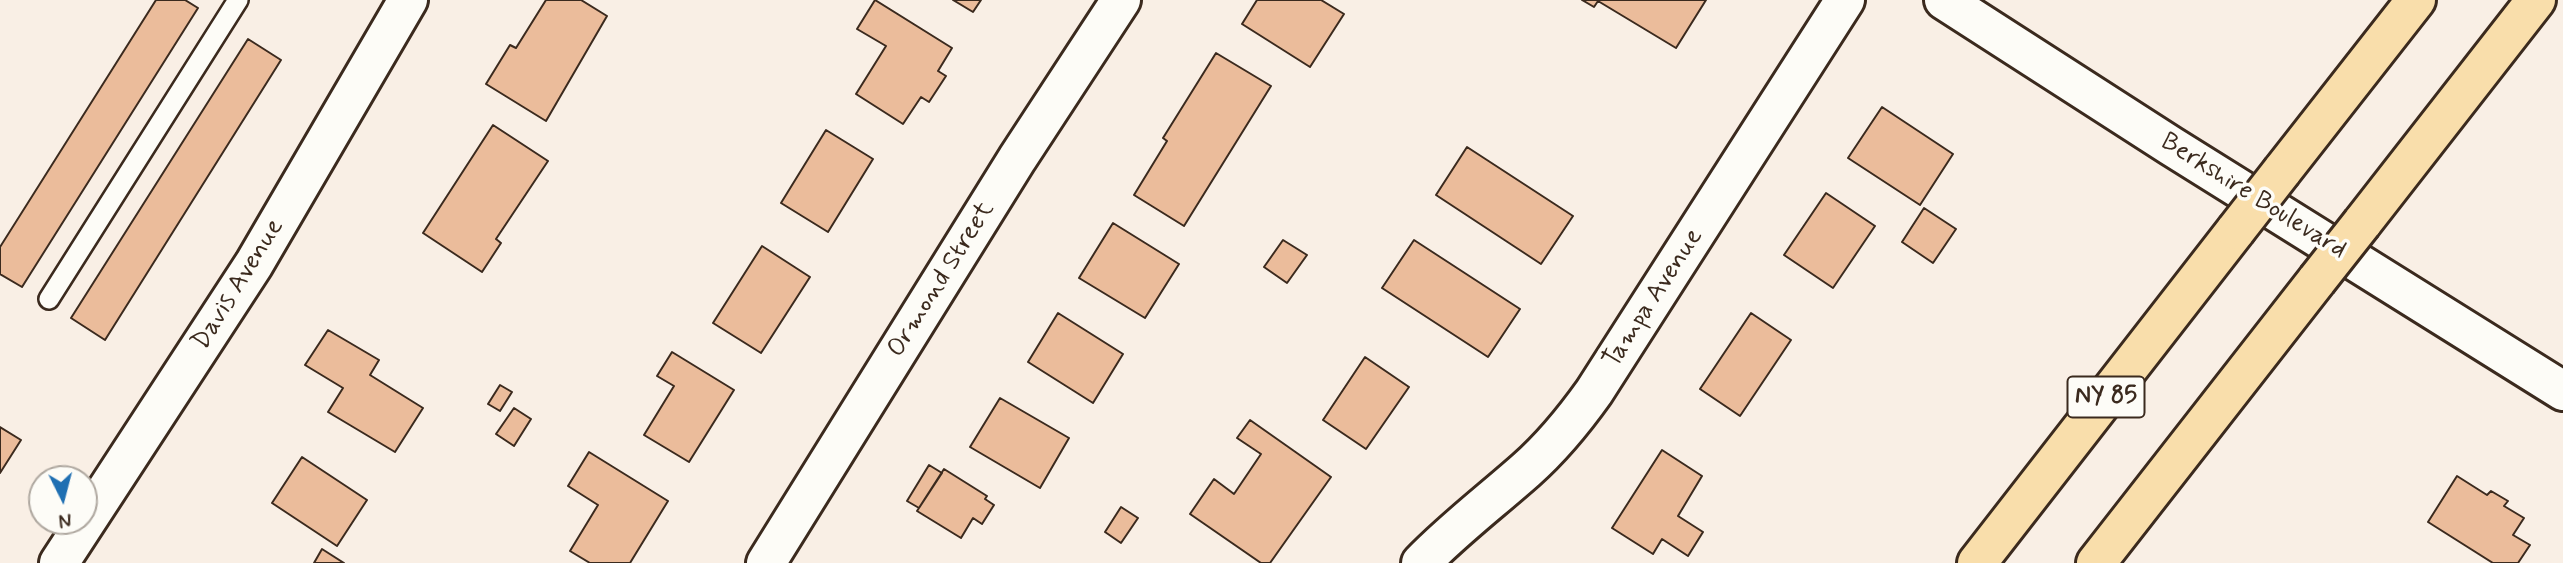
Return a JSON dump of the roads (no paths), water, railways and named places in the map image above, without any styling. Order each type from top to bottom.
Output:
[{"type":"highway","name":"NY 85","points":[[1977,563],[2416,0]]},
{"type":"highway","points":[[2096,563],[2536,0]]},
{"type":"street","name":"Davis Avenue","points":[[59,563],[254,264],[408,0]]},
{"type":"street","name":"Ormond Street","points":[[766,563],[1017,159],[1121,0]]},
{"type":"street","name":"Tampa Avenue","points":[[1421,563],[1472,515],[1528,469],[1575,418],[1846,0]]},
{"type":"street","name":"Berkshire Boulevard","points":[[1944,0],[2171,146],[2563,391]]},
{"type":"lane","points":[[49,299],[238,0]]}]
